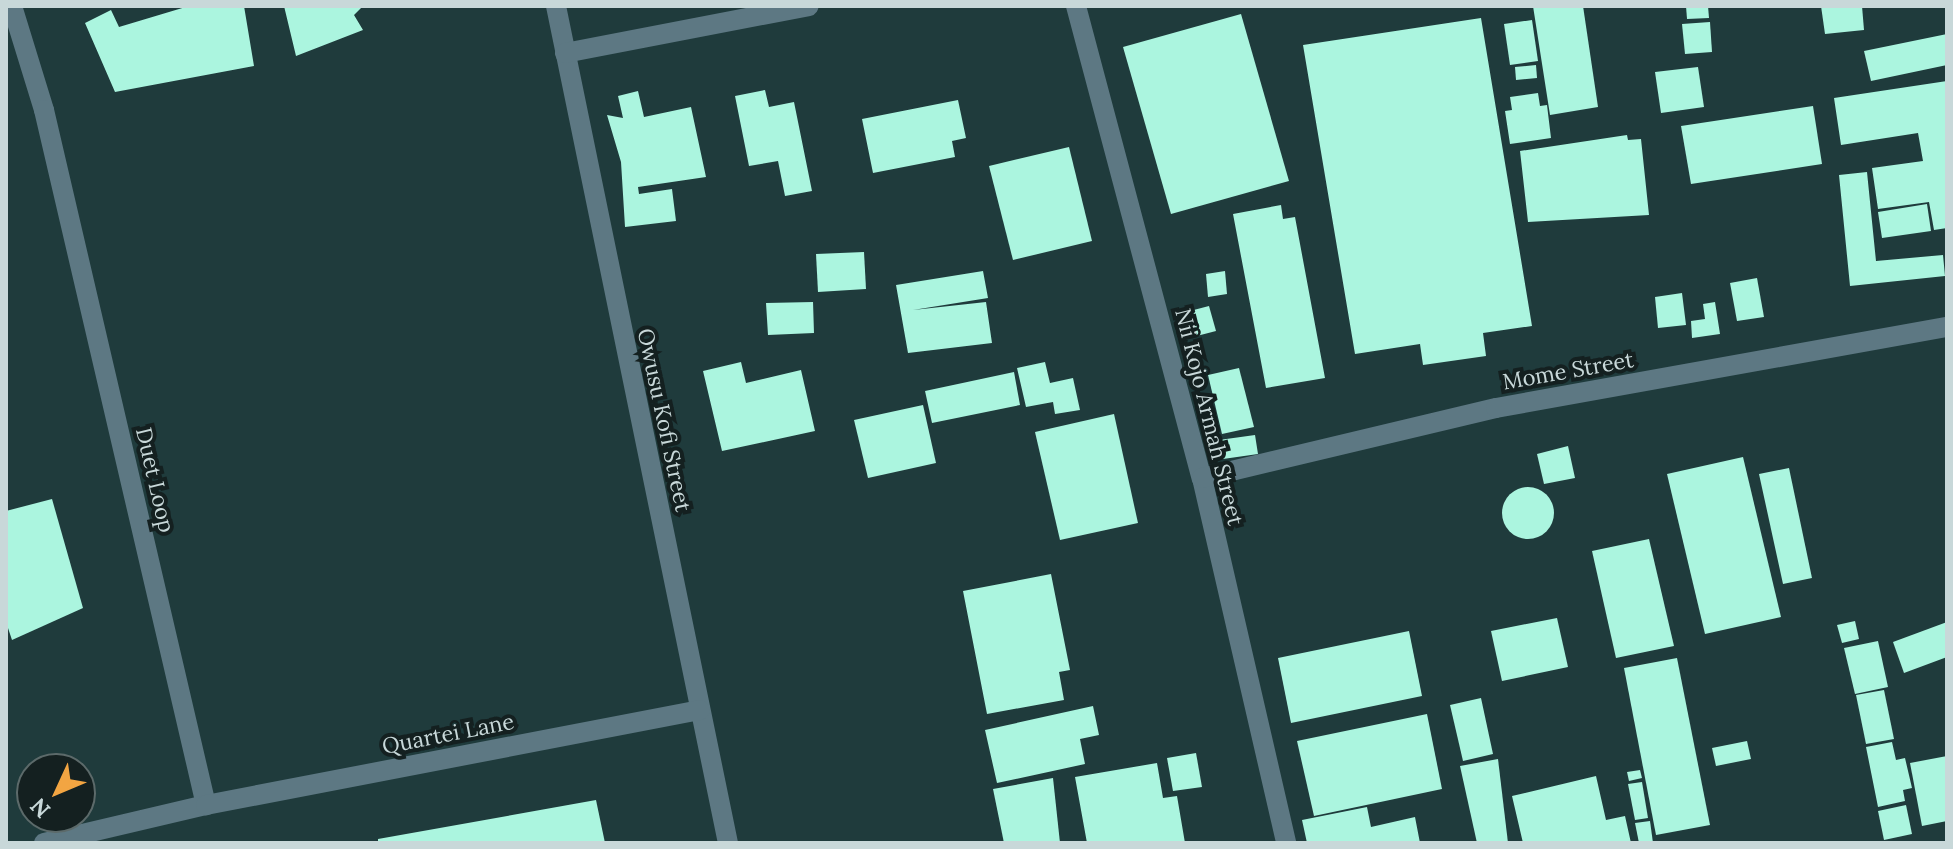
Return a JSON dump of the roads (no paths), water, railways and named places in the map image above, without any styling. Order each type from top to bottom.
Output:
[{"type":"street","name":"Duet Loop","points":[[12,6],[44,110],[206,805]]},
{"type":"street","name":"Owusu Kofi Street","points":[[556,6],[728,843]]},
{"type":"street","points":[[565,53],[809,6]]},
{"type":"street","name":"Nii Kojo Armah Street","points":[[1076,6],[1202,478],[1286,843]]},
{"type":"street","name":"Mome Street","points":[[1202,478],[1496,408],[1947,327]]},
{"type":"street","name":"Quartei Lane","points":[[206,805],[700,710]]},
{"type":"street","points":[[44,843],[206,805]]}]
